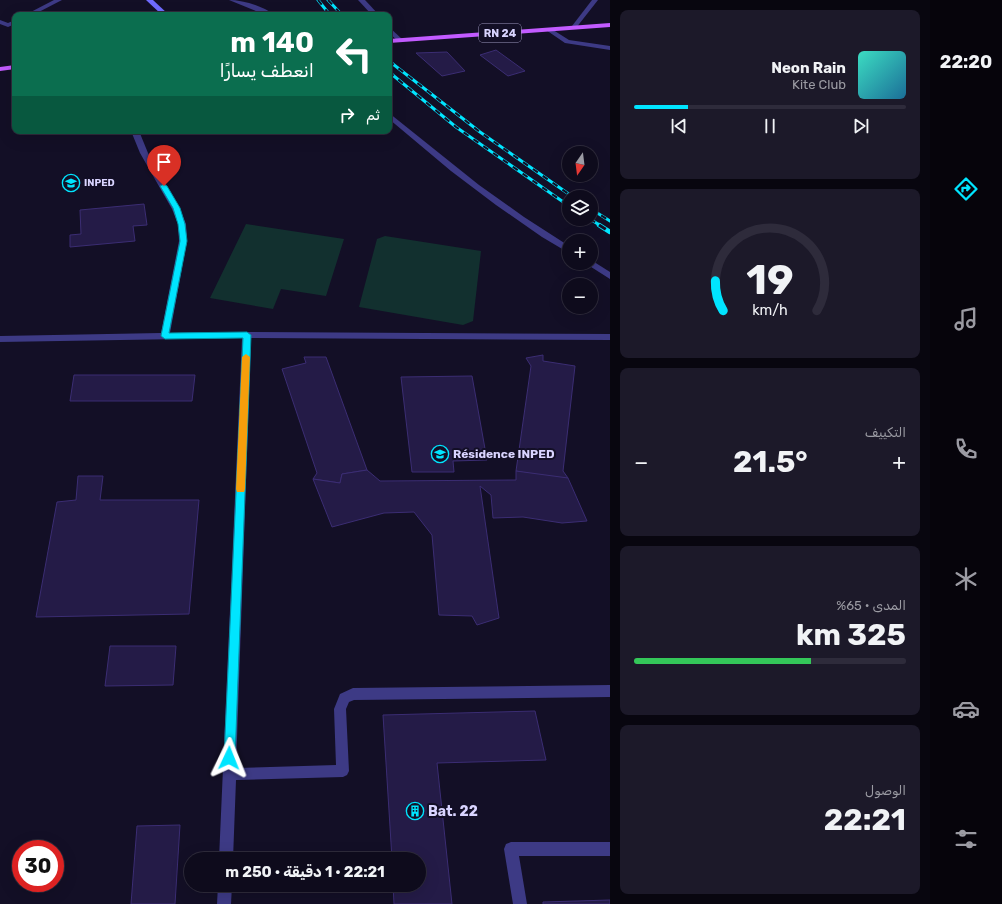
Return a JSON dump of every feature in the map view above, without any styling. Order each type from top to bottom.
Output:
[{"type":"main road","points":[[150,0],[161,12]]},
{"type":"main road","name":"RN 24","points":[[392,41],[449,38],[548,28],[610,25]]},
{"type":"main road","points":[[0,69],[12,67]]},
{"type":"street","points":[[34,12],[59,0]]},
{"type":"street","points":[[232,0],[263,12]]},
{"type":"street","points":[[361,0],[373,12]]},
{"type":"street","points":[[574,27],[595,0]]},
{"type":"street","points":[[0,22],[8,25],[12,23]]},
{"type":"street","points":[[548,28],[567,42],[610,48]]},
{"type":"street","points":[[392,32],[401,41]]},
{"type":"street","points":[[392,118],[454,170],[530,226],[562,246]]},
{"type":"street","points":[[136,134],[144,153],[176,208],[182,224],[183,241],[165,336]]},
{"type":"street","points":[[598,268],[610,276]]},
{"type":"street","points":[[226,852],[247,335]]},
{"type":"street","points":[[0,339],[247,335],[610,337]]},
{"type":"street","points":[[229,774],[343,771],[340,709],[344,698],[353,694],[610,691]]},
{"type":"street","points":[[520,904],[511,849],[610,850]]},
{"type":"street","points":[[224,904],[225,892]]},
{"type":"green space","points":[[246,224],[344,239],[326,296],[281,289],[273,309],[210,298]]},
{"type":"green space","points":[[385,236],[481,251],[473,321],[463,325],[359,307],[377,239]]},
{"type":"building","points":[[496,50],[525,71],[508,76],[480,55]]},
{"type":"building","points":[[447,52],[465,71],[442,76],[416,53]]},
{"type":"building","points":[[144,204],[147,225],[133,226],[135,241],[70,247],[70,235],[81,234],[80,210]]},
{"type":"building","points":[[543,355],[543,361],[575,366],[563,471],[568,478],[546,482],[543,476],[516,471],[531,366],[526,358]]},
{"type":"building","points":[[304,357],[326,357],[367,470],[342,474],[340,483],[313,479],[317,473],[282,369],[306,363]]},
{"type":"building","points":[[74,375],[195,375],[192,401],[70,401]]},
{"type":"building","points":[[472,376],[487,460],[453,461],[454,472],[412,472],[401,377]]},
{"type":"building","points":[[367,470],[380,481],[516,480],[516,471],[568,478],[587,521],[562,523],[523,517],[493,518],[491,495],[480,486],[499,618],[477,625],[472,616],[439,615],[432,535],[414,512],[384,513],[332,527],[313,479],[340,483],[342,474]]},
{"type":"building","points":[[78,476],[103,476],[100,500],[199,500],[189,614],[36,617],[57,502],[76,500]]},
{"type":"building","points":[[110,646],[176,646],[173,685],[105,686]]},
{"type":"building","name":"Bat. 22","points":[[535,711],[546,760],[437,763],[452,904],[394,904],[393,892],[426,892],[426,852],[392,852],[383,715]]},
{"type":"building","points":[[180,825],[175,904],[131,904],[137,826]]},
{"type":"building","points":[[610,900],[610,904],[543,904],[543,902]]},
{"type":"railway","points":[[318,0],[328,12]]},
{"type":"railway","points":[[328,0],[339,12]]},
{"type":"railway","points":[[392,63],[480,132],[563,190]]},
{"type":"railway","points":[[392,74],[456,127],[562,201]]},
{"type":"railway","points":[[598,213],[610,221]]},
{"type":"railway","points":[[599,225],[610,232]]},
{"type":"slow traffic","points":[[241,489],[246,357]]},
{"type":"place","name":"INPED","points":[[71,183]]},
{"type":"place","name":"Résidence INPED","points":[[440,454]]},
{"type":"place","name":"Bat. 22","points":[[415,811]]},
{"type":"route","points":[[164,186],[176,208],[182,224],[183,241],[165,336],[247,335],[229,758]]}]
